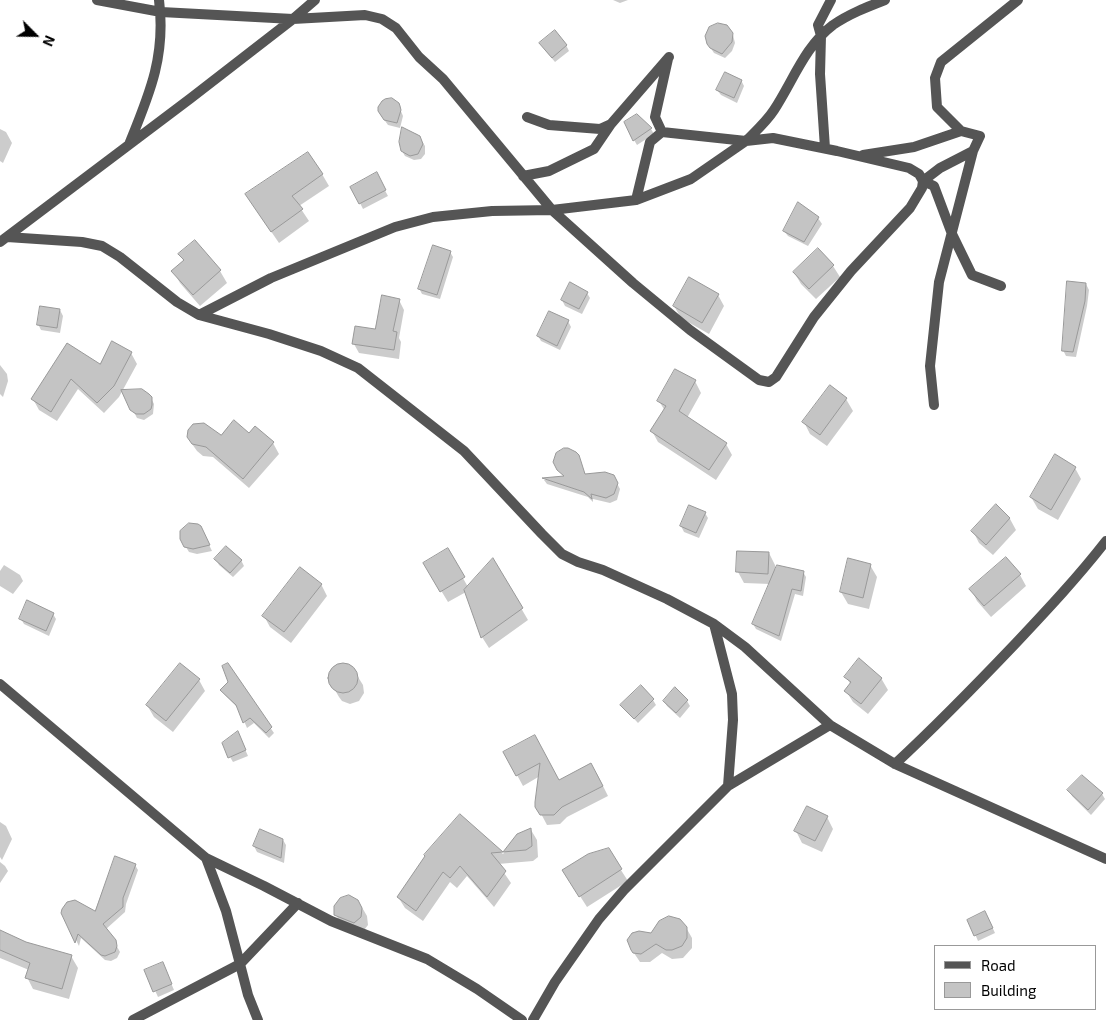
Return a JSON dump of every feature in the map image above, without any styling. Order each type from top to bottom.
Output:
[{"type":"street","points":[[96,0],[161,12],[293,19],[365,16],[382,19],[396,28],[419,57],[443,79],[552,210],[633,283],[690,330],[759,380],[769,382],[776,378],[814,317],[852,271],[910,208],[922,188],[923,180],[940,168],[973,151]]},
{"type":"street","points":[[130,143],[151,90],[160,56],[161,12],[159,0]]},
{"type":"street","points":[[4,239],[293,19],[315,0]]},
{"type":"street","points":[[825,148],[820,74],[821,36],[818,25],[831,0]]},
{"type":"street","points":[[199,315],[271,278],[395,226],[433,217],[492,211],[552,210],[636,200],[691,179],[746,142],[773,112],[808,50],[821,36],[833,25],[856,12],[885,0]]},
{"type":"street","points":[[934,405],[930,366],[939,282],[973,151],[980,136],[961,131],[937,107],[936,78],[942,62],[1018,0]]},
{"type":"street","points":[[523,176],[549,171],[594,149],[612,124],[668,57],[655,117],[662,132]]},
{"type":"street","points":[[527,117],[549,125],[600,129],[612,124]]},
{"type":"street","points":[[858,156],[914,148],[961,131]]},
{"type":"street","points":[[636,200],[650,142],[662,132],[746,142],[773,138],[825,148],[909,168],[919,174],[923,180],[934,186],[952,234],[972,275],[1001,286]]},
{"type":"street","points":[[4,239],[82,242],[102,246],[120,257],[177,302],[199,315],[269,334],[321,351],[358,368],[464,451],[562,554],[667,599],[714,624],[745,647],[830,725],[895,764],[1106,857]]},
{"type":"street","points":[[895,764],[954,707],[1052,605],[1084,570],[1106,541]]},
{"type":"street","points":[[714,624],[732,694],[734,720],[728,786]]},
{"type":"street","points":[[0,684],[206,858],[331,921],[427,959],[477,988],[522,1020]]},
{"type":"street","points":[[533,1020],[555,982],[599,919],[624,890],[728,786],[830,725]]},
{"type":"street","points":[[206,858],[226,911],[248,996],[258,1020]]},
{"type":"street","points":[[133,1020],[240,964],[298,903]]},
{"type":"building","points":[[718,23],[727,25],[733,33],[732,42],[722,54],[710,48],[705,36],[709,27]]},
{"type":"building","points":[[555,30],[567,45],[552,58],[539,43]]},
{"type":"building","points":[[725,72],[742,80],[734,98],[716,90]]},
{"type":"building","points":[[392,98],[399,103],[401,110],[397,123],[384,120],[378,111],[382,101]]},
{"type":"building","points":[[637,114],[652,128],[633,141],[624,122]]},
{"type":"building","points":[[402,127],[420,136],[423,144],[418,154],[410,156],[401,151],[399,142]]},
{"type":"building","points":[[308,152],[323,174],[292,196],[303,209],[271,232],[245,194]]},
{"type":"building","points":[[377,172],[386,190],[359,204],[350,187]]},
{"type":"building","points":[[798,202],[819,217],[804,242],[783,231]]},
{"type":"building","points":[[195,240],[221,270],[193,295],[171,271],[184,260],[178,254]]},
{"type":"building","points":[[433,245],[451,251],[437,295],[418,289]]},
{"type":"building","points":[[818,248],[834,265],[809,289],[793,272]]},
{"type":"building","points":[[689,277],[719,294],[702,323],[673,306]]},
{"type":"building","points":[[1067,281],[1086,283],[1085,301],[1073,352],[1062,351]]},
{"type":"building","points":[[570,282],[588,292],[579,309],[561,300]]},
{"type":"building","points":[[382,295],[400,299],[393,331],[397,332],[394,350],[352,344],[355,326],[375,329]]},
{"type":"building","points":[[40,306],[60,309],[57,328],[37,325]]},
{"type":"building","points":[[549,311],[569,320],[557,346],[537,336]]},
{"type":"building","points":[[112,341],[132,352],[114,386],[97,403],[71,379],[51,412],[31,399],[67,343],[100,364]]},
{"type":"building","points":[[675,369],[696,380],[679,411],[727,443],[709,470],[650,431],[666,406],[657,401]]},
{"type":"building","points":[[830,385],[847,398],[820,435],[802,422]]},
{"type":"building","points":[[142,389],[152,397],[152,405],[151,409],[144,414],[136,414],[130,410],[121,390]]},
{"type":"building","points":[[234,420],[249,433],[255,426],[274,442],[243,479],[206,447],[192,444],[187,437],[188,430],[193,424],[204,423],[221,435]]},
{"type":"building","points":[[564,448],[568,448],[579,455],[585,474],[605,472],[614,475],[618,483],[614,494],[606,498],[591,494],[592,499],[584,492],[542,478],[564,476],[557,470],[553,462],[556,453]]},
{"type":"building","points":[[1055,454],[1076,467],[1051,510],[1030,497]]},
{"type":"building","points":[[996,504],[1010,518],[986,545],[971,531]]},
{"type":"building","points":[[689,505],[706,512],[696,533],[680,526]]},
{"type":"building","points":[[189,523],[201,526],[210,545],[193,549],[184,547],[180,539],[180,531]]},
{"type":"building","points":[[226,546],[242,560],[230,573],[214,559]]},
{"type":"building","points":[[448,548],[465,577],[440,592],[423,563]]},
{"type":"building","points":[[737,551],[769,552],[768,574],[736,572]]},
{"type":"building","points":[[1006,557],[1021,574],[984,606],[969,589]]},
{"type":"building","points":[[493,558],[523,608],[481,638],[464,590]]},
{"type":"building","points":[[848,558],[871,564],[863,598],[840,592]]},
{"type":"building","points":[[777,565],[804,571],[801,591],[792,589],[779,636],[752,624]]},
{"type":"building","points":[[300,567],[322,584],[284,632],[262,616]]},
{"type":"building","points":[[27,600],[54,613],[46,631],[19,619]]},
{"type":"building","points":[[859,658],[882,678],[861,704],[844,691],[851,682],[844,677]]},
{"type":"building","points":[[180,663],[200,679],[166,721],[146,705]]},
{"type":"building","points":[[228,663],[272,727],[266,733],[250,718],[243,723],[236,705],[220,690],[228,682],[222,666]]},
{"type":"building","points":[[343,663],[349,664],[357,672],[357,684],[349,692],[343,693],[337,692],[329,684],[328,678],[329,672],[337,664]]},
{"type":"building","points":[[641,685],[654,699],[634,719],[620,705]]},
{"type":"building","points":[[675,687],[688,700],[676,713],[663,701]]},
{"type":"building","points":[[238,731],[246,750],[228,758],[222,743]]},
{"type":"building","points":[[535,735],[559,780],[591,763],[603,786],[562,807],[554,815],[540,815],[535,807],[535,802],[540,763],[516,776],[503,752]]},
{"type":"building","points":[[1082,775],[1103,793],[1088,810],[1067,790]]},
{"type":"building","points":[[807,806],[828,816],[815,841],[794,831]]},
{"type":"building","points":[[460,814],[503,852],[491,853],[506,871],[487,897],[460,866],[450,878],[443,872],[416,911],[397,897],[424,855]]},
{"type":"building","points":[[531,828],[532,846],[526,850],[503,852],[517,834]]},
{"type":"building","points":[[260,829],[283,839],[281,858],[253,846]]},
{"type":"building","points":[[609,848],[622,869],[579,897],[562,870],[588,854]]},
{"type":"building","points":[[115,856],[136,864],[123,898],[123,907],[103,924],[116,940],[117,946],[115,952],[105,956],[101,955],[78,934],[75,943],[61,913],[67,902],[75,900],[95,911]]},
{"type":"building","points":[[349,895],[358,900],[362,908],[361,917],[354,923],[334,915],[334,906],[340,898]]},
{"type":"building","points":[[985,911],[993,928],[974,936],[967,920]]},
{"type":"building","points":[[669,916],[680,919],[687,927],[687,938],[682,946],[666,950],[656,944],[641,954],[633,953],[627,940],[632,933],[639,931],[651,933],[659,921]]},
{"type":"building","points":[[0,930],[26,942],[72,955],[62,989],[25,978],[30,963],[0,950]]},
{"type":"building","points":[[163,962],[172,984],[153,992],[144,970]]}]
